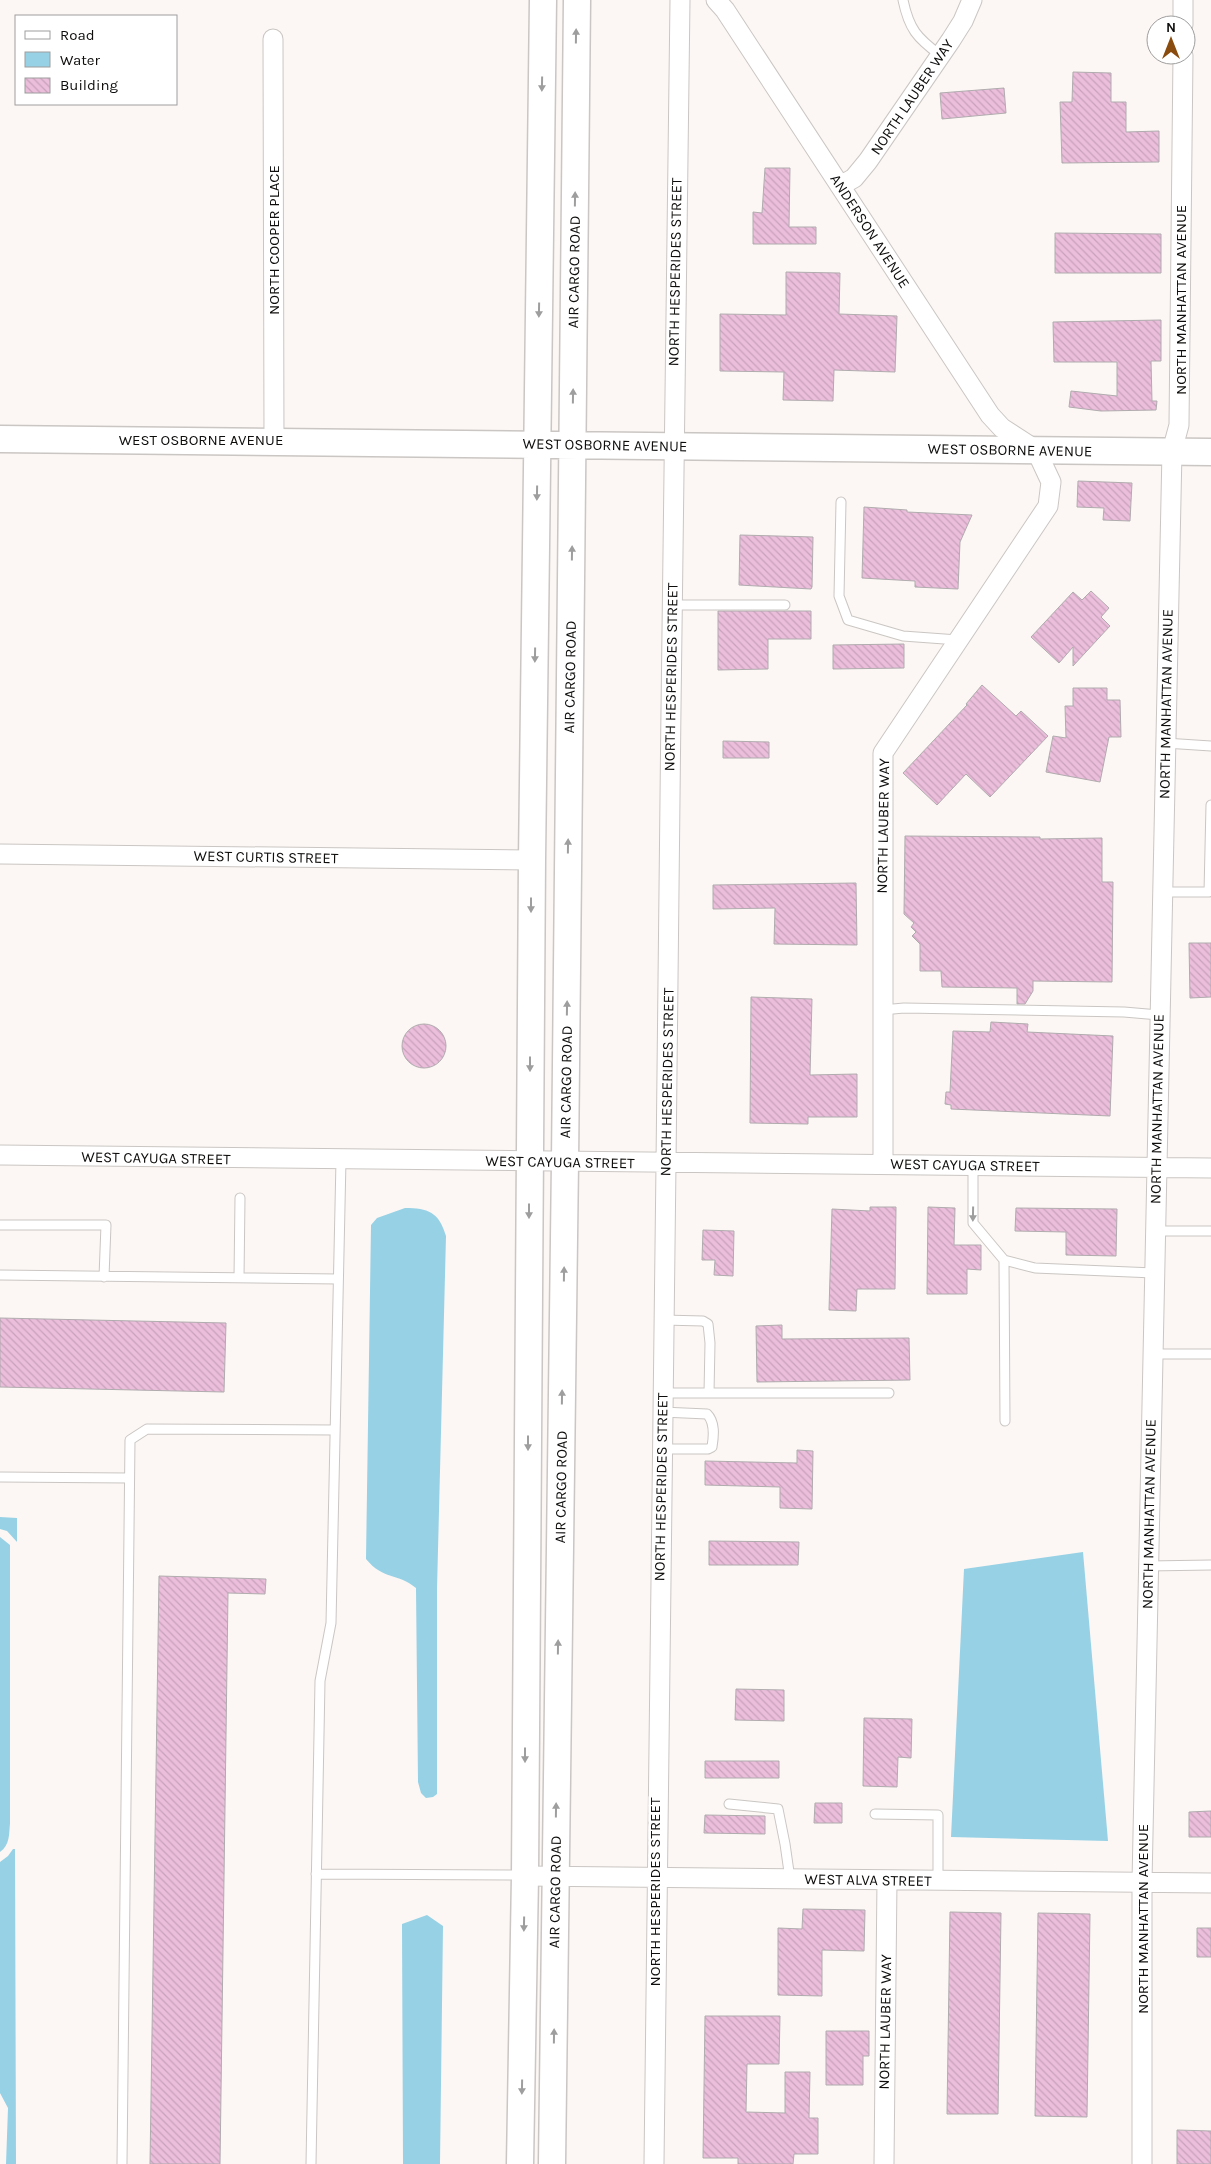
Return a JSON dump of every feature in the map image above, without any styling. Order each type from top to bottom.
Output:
[{"type":"street","name":"AIR CARGO ROAD","points":[[520,2164],[525,1876],[532,860],[543,0]]},
{"type":"street","name":"AIR CARGO ROAD","points":[[552,2164],[577,0]]},
{"type":"street","name":"NORTH HESPERIDES STREET","points":[[654,2164],[655,1877],[666,1163],[672,446],[680,0]]},
{"type":"street","name":"ANDERSON AVENUE","points":[[716,0],[731,18],[990,415],[1002,428],[1036,450]]},
{"type":"street","name":"NORTH LAUBER WAY","points":[[840,186],[854,178],[868,161],[963,21],[972,0]]},
{"type":"street","points":[[1183,0],[1183,15]]},
{"type":"street","name":"NORTH COOPER PLACE","points":[[273,39],[274,441]]},
{"type":"street","name":"NORTH MANHATTAN AVENUE","points":[[1142,2164],[1142,1882],[1152,1354],[1172,451],[1180,425],[1183,65]]},
{"type":"street","name":"WEST OSBORNE AVENUE","points":[[0,438],[1211,452]]},
{"type":"street","name":"NORTH LAUBER WAY","points":[[883,1164],[883,753],[1048,506],[1051,482],[1036,450]]},
{"type":"street","name":"WEST CURTIS STREET","points":[[0,854],[532,860]]},
{"type":"street","name":"WEST CAYUGA STREET","points":[[0,1155],[1211,1168]]},
{"type":"street","name":"WEST ALVA STREET","points":[[525,1876],[1211,1883]]},
{"type":"street","name":"NORTH LAUBER WAY","points":[[884,2164],[887,1880]]},
{"type":"lane","points":[[903,0],[906,15],[917,37],[940,55]]},
{"type":"lane","points":[[841,502],[839,596],[848,620],[903,636],[958,640]]},
{"type":"lane","points":[[672,605],[785,605]]},
{"type":"lane","points":[[1165,743],[1211,746]]},
{"type":"lane","points":[[1162,892],[1209,892],[1211,805]]},
{"type":"lane","points":[[882,1010],[904,1008],[1115,1012],[1159,1015]]},
{"type":"lane","points":[[311,2164],[320,1682],[331,1623],[341,1160]]},
{"type":"lane","points":[[973,1165],[973,1223],[1004,1260],[1035,1268],[1154,1273]]},
{"type":"lane","points":[[239,1278],[240,1198]]},
{"type":"lane","points":[[0,1224],[106,1225],[104,1277]]},
{"type":"lane","points":[[1155,1232],[1211,1231]]},
{"type":"lane","points":[[1004,1260],[1005,1421]]},
{"type":"lane","points":[[0,1275],[338,1280]]},
{"type":"lane","points":[[664,1320],[703,1321],[708,1324],[710,1343],[709,1393]]},
{"type":"lane","points":[[1152,1354],[1211,1354]]},
{"type":"lane","points":[[662,1393],[889,1393]]},
{"type":"lane","points":[[661,1449],[708,1449],[712,1447],[713,1442],[713,1424],[707,1414],[662,1412]]},
{"type":"lane","points":[[122,2164],[128,1478],[130,1440],[147,1429],[335,1430]]},
{"type":"lane","points":[[0,1477],[128,1478]]},
{"type":"lane","points":[[1148,1566],[1211,1565]]},
{"type":"lane","points":[[730,1804],[778,1809],[790,1879]]},
{"type":"lane","points":[[875,1814],[938,1815],[938,1880]]},
{"type":"lane","points":[[316,1874],[525,1876]]},
{"type":"water","points":[[405,1208],[420,1209],[432,1213],[440,1222],[446,1236],[437,1589],[437,1794],[426,1798],[421,1793],[418,1782],[416,1588],[403,1580],[378,1570],[366,1559],[371,1225],[377,1218]]},
{"type":"water","points":[[0,1517],[17,1518],[17,1542],[7,1531],[0,1529]]},
{"type":"water","points":[[0,1537],[10,1545],[10,1823],[6,1846],[0,1852]]},
{"type":"water","points":[[1083,1552],[1108,1841],[951,1837],[964,1569]]},
{"type":"water","points":[[15,1849],[16,2164],[6,2164],[8,2108],[0,2093],[0,1862]]},
{"type":"water","points":[[427,1915],[443,1926],[440,2164],[403,2164],[402,1924]]},
{"type":"building","points":[[1073,72],[1111,73],[1111,102],[1126,102],[1126,132],[1159,131],[1159,162],[1062,163],[1060,102],[1072,102]]},
{"type":"building","points":[[1004,88],[1006,113],[942,119],[940,93]]},
{"type":"building","points":[[765,168],[790,168],[789,227],[816,227],[816,244],[753,244],[753,212],[762,213]]},
{"type":"building","points":[[1055,233],[1161,234],[1161,273],[1055,273]]},
{"type":"building","points":[[786,272],[840,273],[839,314],[897,316],[895,372],[834,370],[833,401],[783,400],[784,372],[720,371],[720,314],[786,315]]},
{"type":"building","points":[[1161,320],[1161,361],[1151,361],[1152,401],[1157,401],[1156,410],[1101,411],[1069,407],[1071,391],[1117,396],[1117,362],[1054,362],[1053,322]]},
{"type":"building","points":[[1078,481],[1132,483],[1130,521],[1103,520],[1104,508],[1077,507]]},
{"type":"building","points":[[864,507],[907,510],[907,512],[972,515],[960,542],[958,589],[915,587],[915,581],[862,578]]},
{"type":"building","points":[[740,535],[813,537],[811,589],[739,585]]},
{"type":"building","points":[[1091,591],[1109,608],[1101,617],[1110,626],[1073,666],[1073,647],[1059,663],[1031,637],[1073,592],[1082,600]]},
{"type":"building","points":[[718,611],[811,611],[811,639],[768,639],[768,669],[718,670]]},
{"type":"building","points":[[904,644],[904,668],[833,669],[833,645]]},
{"type":"building","points":[[982,685],[1016,716],[1021,711],[1048,736],[990,797],[966,774],[937,805],[903,773],[967,705]]},
{"type":"building","points":[[1073,688],[1107,688],[1107,700],[1120,700],[1121,737],[1109,737],[1100,782],[1046,772],[1053,736],[1066,738],[1065,706],[1073,706]]},
{"type":"building","points":[[723,741],[769,742],[769,758],[723,758]]},
{"type":"building","points":[[905,836],[1040,837],[1040,839],[1102,838],[1102,882],[1113,882],[1112,982],[1033,981],[1033,991],[1025,1004],[1017,1004],[1017,988],[942,987],[941,971],[920,971],[920,944],[912,936],[916,932],[911,927],[914,923],[904,914]]},
{"type":"building","points":[[856,883],[857,945],[774,944],[775,908],[713,909],[713,885]]},
{"type":"building","points":[[1189,943],[1211,943],[1211,997],[1190,998]]},
{"type":"building","points":[[751,997],[812,999],[810,1075],[857,1074],[857,1117],[808,1117],[808,1124],[750,1123]]},
{"type":"building","points":[[991,1022],[1028,1024],[1027,1032],[1113,1036],[1110,1116],[951,1109],[951,1105],[945,1104],[946,1092],[950,1092],[953,1031],[990,1032]]},
{"type":"building","points":[[424,1024],[436,1028],[442,1034],[446,1046],[442,1058],[436,1064],[424,1068],[412,1064],[406,1058],[402,1046],[406,1034],[412,1028]]},
{"type":"building","points":[[870,1207],[896,1207],[895,1289],[857,1289],[856,1311],[829,1310],[832,1209],[870,1211]]},
{"type":"building","points":[[928,1207],[955,1208],[954,1245],[981,1245],[981,1270],[967,1269],[967,1294],[927,1294]]},
{"type":"building","points":[[1016,1208],[1117,1209],[1116,1256],[1066,1255],[1066,1232],[1015,1231]]},
{"type":"building","points":[[703,1230],[734,1231],[733,1276],[714,1275],[715,1260],[702,1260]]},
{"type":"building","points":[[0,1318],[226,1323],[224,1392],[0,1387]]},
{"type":"building","points":[[782,1325],[782,1339],[909,1338],[910,1380],[757,1382],[756,1326]]},
{"type":"building","points":[[797,1450],[813,1451],[812,1509],[780,1508],[780,1487],[705,1485],[705,1461],[797,1463]]},
{"type":"building","points":[[709,1541],[799,1542],[798,1565],[709,1565]]},
{"type":"building","points":[[159,1576],[266,1579],[265,1594],[228,1593],[220,2164],[150,2164]]},
{"type":"building","points":[[736,1689],[784,1690],[784,1721],[735,1720]]},
{"type":"building","points":[[864,1718],[912,1719],[911,1758],[898,1757],[897,1787],[863,1786]]},
{"type":"building","points":[[705,1761],[779,1761],[779,1778],[705,1778]]},
{"type":"building","points":[[815,1803],[842,1803],[842,1823],[814,1823]]},
{"type":"building","points":[[1211,1811],[1211,1837],[1189,1837],[1189,1812]]},
{"type":"building","points":[[705,1815],[765,1816],[765,1834],[704,1833]]},
{"type":"building","points":[[803,1909],[865,1910],[864,1951],[822,1950],[822,1996],[778,1995],[778,1928],[802,1929]]},
{"type":"building","points":[[950,1912],[1001,1913],[998,2114],[947,2114]]},
{"type":"building","points":[[1038,1913],[1090,1914],[1087,2117],[1035,2116]]},
{"type":"building","points":[[1197,1928],[1211,1928],[1211,1957],[1197,1957]]},
{"type":"building","points":[[705,2016],[780,2016],[779,2064],[747,2064],[746,2112],[785,2113],[785,2072],[810,2072],[809,2118],[818,2118],[818,2154],[794,2154],[793,2164],[738,2164],[738,2158],[703,2158]]},
{"type":"building","points":[[826,2031],[869,2031],[869,2056],[863,2056],[863,2085],[826,2085]]},
{"type":"building","points":[[1177,2130],[1211,2131],[1211,2164],[1177,2164]]}]
